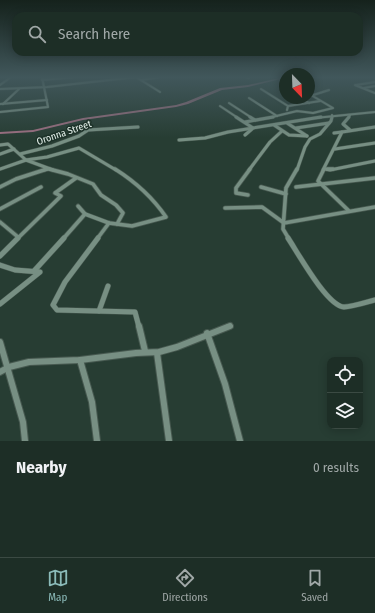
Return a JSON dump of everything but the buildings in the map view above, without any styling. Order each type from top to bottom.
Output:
[{"type":"street","points":[[249,98],[277,116]]},
{"type":"street","points":[[315,98],[333,108],[330,109]]},
{"type":"street","points":[[0,112],[48,107],[47,100],[2,104]]},
{"type":"street","points":[[315,102],[321,101]]},
{"type":"street","points":[[229,103],[256,120]]},
{"type":"street","points":[[282,104],[288,108],[305,104]]},
{"type":"street","points":[[220,106],[252,128]]},
{"type":"street","points":[[245,122],[295,112],[313,113],[330,109],[342,115]]},
{"type":"street","points":[[179,140],[204,138],[252,128],[332,115],[350,115],[375,112]]},
{"type":"street","points":[[274,125],[292,136],[308,138],[320,134],[330,122],[332,115]]},
{"type":"street","points":[[350,115],[343,124],[350,130]]},
{"type":"street","points":[[287,122],[308,138]]},
{"type":"street","points":[[296,128],[330,122]]},
{"type":"street","name":"Oronna Street","points":[[20,154],[52,146],[79,136],[88,130],[138,127]]},
{"type":"street","points":[[334,133],[375,127]]},
{"type":"street","points":[[245,136],[252,128]]},
{"type":"street","points":[[248,195],[236,193],[236,188],[270,142],[282,131]]},
{"type":"street","points":[[342,132],[335,149],[318,180],[321,185],[350,211]]},
{"type":"street","points":[[308,138],[297,170],[286,188],[283,229],[318,284],[332,301],[344,306],[375,300]]},
{"type":"street","points":[[335,149],[375,143]]},
{"type":"street","points":[[0,145],[8,144],[26,160],[93,184],[101,195],[116,205],[123,213],[117,224]]},
{"type":"street","points":[[0,169],[26,160],[47,157],[75,148],[82,149],[90,156],[124,174],[156,204],[166,217],[132,226],[109,223],[85,214],[78,206]]},
{"type":"street","points":[[0,154],[14,149]]},
{"type":"street","points":[[325,169],[330,170],[375,161]]},
{"type":"street","points":[[0,187],[16,179],[48,169]]},
{"type":"street","points":[[0,256],[61,196],[55,193],[76,178]]},
{"type":"street","points":[[296,187],[375,178]]},
{"type":"street","points":[[0,209],[41,187]]},
{"type":"street","points":[[261,187],[286,194]]},
{"type":"street","points":[[225,208],[262,207],[284,223],[375,207]]},
{"type":"street","points":[[34,271],[85,214]]},
{"type":"street","points":[[0,222],[18,237]]},
{"type":"street","points":[[109,223],[65,282],[53,305],[57,310],[135,312],[145,351]]},
{"type":"street","points":[[0,265],[15,270],[40,272],[0,304]]},
{"type":"street","points":[[99,311],[108,286]]},
{"type":"street","points":[[0,372],[7,367],[31,361],[80,360],[145,351],[157,353],[175,348],[207,333],[230,326]]},
{"type":"street","points":[[207,333],[227,390],[240,441]]},
{"type":"street","points":[[0,342],[23,422],[25,441]]},
{"type":"street","points":[[157,353],[169,441]]},
{"type":"street","points":[[80,360],[92,402],[97,441]]},
{"type":"waterway","points":[[0,133],[33,131],[83,119],[176,106],[200,98]]}]
